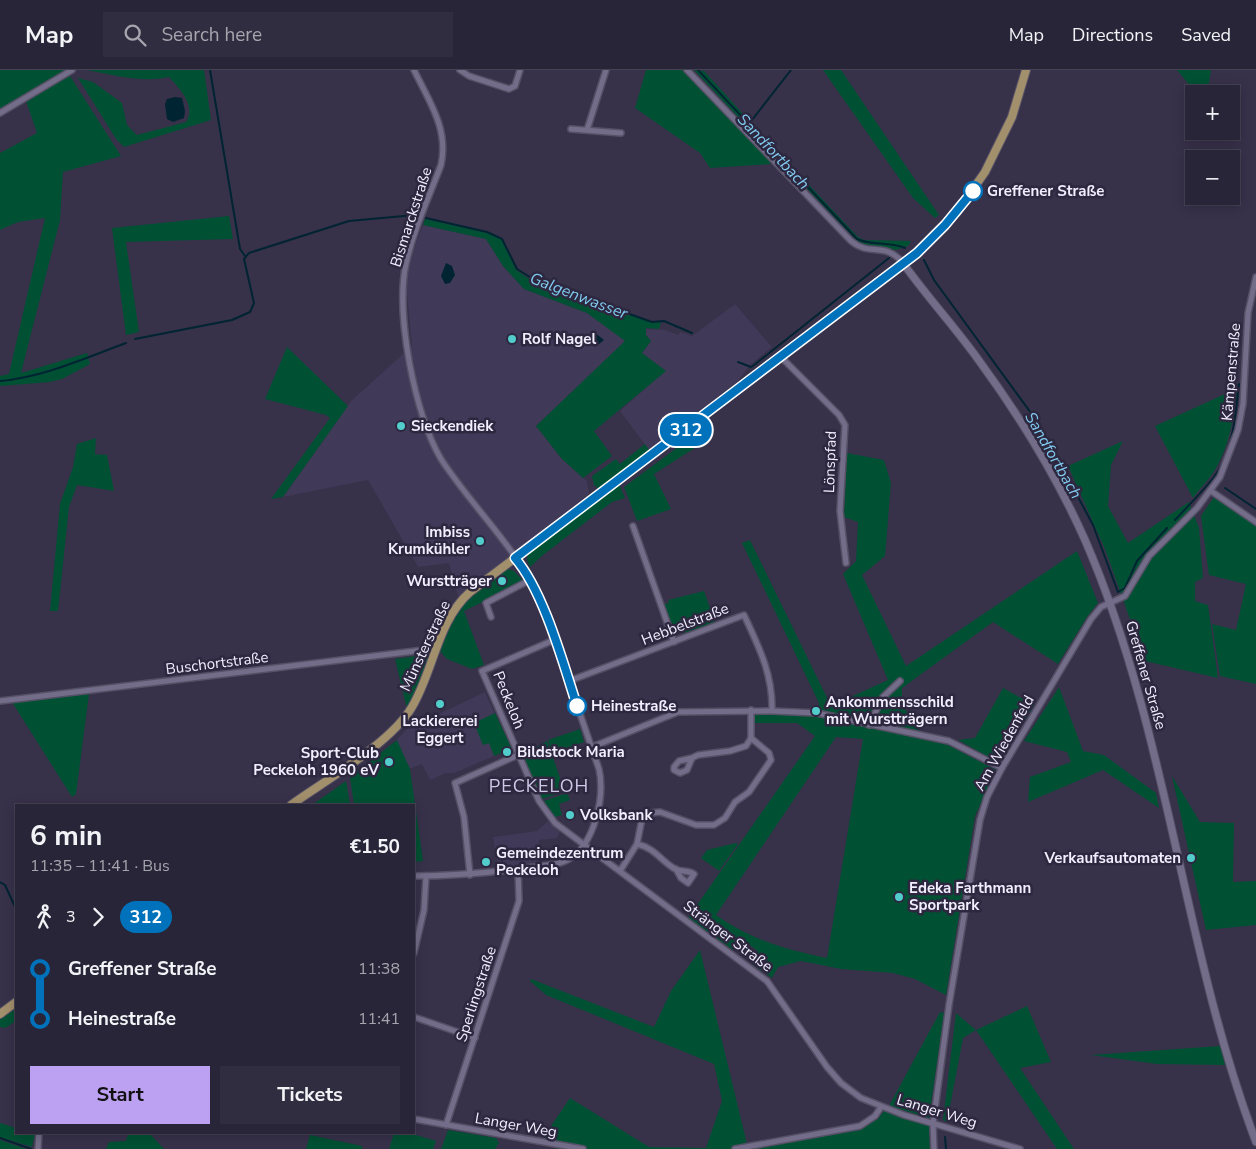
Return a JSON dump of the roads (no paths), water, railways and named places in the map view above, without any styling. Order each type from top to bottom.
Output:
[{"type":"main road","name":"Münsterstraße","points":[[292,804],[384,737],[401,722],[418,695],[451,615],[459,603],[515,558],[903,263],[945,225],[985,172],[1012,117],[1026,70]]},
{"type":"main road","name":"Greffener Straße","points":[[903,263],[980,361],[1040,452],[1084,538],[1110,604],[1137,685],[1187,888],[1204,968],[1237,1087],[1256,1142]]},
{"type":"main road","points":[[0,1014],[15,1003]]},
{"type":"street","points":[[0,112],[72,70]]},
{"type":"street","name":"Bismarckstraße","points":[[414,70],[438,118],[444,150],[441,164],[406,262],[402,305],[411,367],[427,428],[439,455],[515,558]]},
{"type":"street","points":[[460,70],[469,76],[509,89],[514,86],[520,70]]},
{"type":"street","points":[[587,130],[606,70]]},
{"type":"street","points":[[687,70],[851,241],[864,248],[887,250],[894,253],[903,263]]},
{"type":"street","points":[[571,129],[622,133]]},
{"type":"street","name":"Kämpenstraße","points":[[1110,604],[1125,596],[1149,556],[1211,491],[1228,459],[1238,430],[1243,404],[1248,313],[1256,276]]},
{"type":"street","name":"Lönspfad","points":[[780,357],[839,415],[845,426],[840,511],[846,563]]},
{"type":"street","points":[[1211,491],[1256,522]]},
{"type":"street","points":[[633,526],[674,642]]},
{"type":"street","points":[[415,876],[470,875],[563,862],[574,856],[593,827],[601,800],[601,778],[592,747],[540,600],[530,580],[515,558]]},
{"type":"street","points":[[492,617],[486,603],[530,580]]},
{"type":"street","name":"Am Wiedenfeld","points":[[933,1124],[976,836],[987,797],[1002,768],[1091,619],[1101,607],[1110,604]]},
{"type":"street","name":"Hebbelstraße","points":[[569,681],[744,615],[764,657],[770,679],[772,711]]},
{"type":"street","name":"Peckeloh","points":[[554,640],[482,671],[543,810],[555,824],[583,844]]},
{"type":"street","name":"Buschortstraße","points":[[0,701],[432,649],[436,651]]},
{"type":"street","points":[[869,725],[882,696],[900,681]]},
{"type":"street","points":[[592,747],[678,712],[751,710],[817,713],[949,741],[1002,768]]},
{"type":"street","points":[[692,758],[746,746],[751,738],[751,710]]},
{"type":"street","points":[[620,871],[637,844],[642,819],[650,812],[660,812],[696,825],[714,825],[725,818],[735,802],[749,792],[771,760],[769,753],[751,738]]},
{"type":"street","points":[[470,875],[464,817],[456,783],[518,755]]},
{"type":"street","name":"Stränger Straße","points":[[583,844],[767,981],[841,1083],[861,1098],[881,1107]]},
{"type":"street","points":[[637,844],[659,854],[676,869]]},
{"type":"street","name":"Sperlingstraße","points":[[446,1125],[519,902],[518,869]]},
{"type":"street","points":[[415,942],[424,910],[426,876]]},
{"type":"street","points":[[415,1017],[475,1038]]},
{"type":"street","name":"Langer Weg","points":[[735,1149],[860,1126],[875,1116],[881,1107],[1020,1149]]},
{"type":"street","name":"Langer Weg","points":[[415,1119],[583,1149]]},
{"type":"street","points":[[933,1124],[934,1149]]},
{"type":"street","points":[[38,1149],[39,1134]]},
{"type":"water","points":[[182,98],[185,111],[184,118],[173,122],[167,119],[165,104],[167,99]]},
{"type":"water","points":[[446,263],[452,266],[455,275],[450,283],[445,284],[441,276]]},
{"type":"water","points":[[594,332],[604,340],[599,344],[589,341]]},
{"type":"waterway","name":"Galgenwasser","points":[[210,70],[240,249],[245,256]]},
{"type":"waterway","name":"Sandfortbach","points":[[698,70],[857,239],[905,248]]},
{"type":"waterway","points":[[748,125],[791,70]]},
{"type":"waterway","name":"Galgenwasser","points":[[135,339],[232,320],[250,312],[254,303],[244,259],[249,253],[349,221],[415,215]]},
{"type":"waterway","name":"Galgenwasser","points":[[426,218],[487,232],[502,239],[517,269],[536,281],[652,322],[664,321],[692,333]]},
{"type":"waterway","name":"Galgenwasser","points":[[738,362],[751,367],[754,365],[889,258]]},
{"type":"waterway","name":"Sandfortbach","points":[[924,260],[934,280],[1039,424],[1093,525],[1118,592],[1125,588],[1137,561],[1167,528]]},
{"type":"waterway","name":"Galgenwasser","points":[[0,381],[48,371],[126,343]]},
{"type":"waterway","points":[[1175,520],[1221,467],[1230,444],[1239,384]]},
{"type":"waterway","name":"Sandfortbach","points":[[1225,488],[1256,509]]},
{"type":"waterway","points":[[0,882],[5,885],[15,907]]},
{"type":"waterway","points":[[945,1137],[946,1149]]},
{"type":"waterway","points":[[0,1138],[31,1149]]},
{"type":"place","name":"Greffener Straße","points":[[973,191]]},
{"type":"place","name":"Rolf Nagel","points":[[512,339]]},
{"type":"place","name":"Sieckendiek","points":[[401,426]]},
{"type":"place","name":"Imbiss Krumkühler","points":[[480,541]]},
{"type":"place","name":"Wurstträger","points":[[502,581]]},
{"type":"place","name":"Lackiererei Eggert","points":[[440,704]]},
{"type":"place","name":"Heinestraße","points":[[577,706]]},
{"type":"place","name":"Ankommensschild mit Wurstträgern","points":[[816,711]]},
{"type":"place","name":"Bildstock Maria","points":[[507,752]]},
{"type":"place","name":"Sport-Club Peckeloh 1960 eV","points":[[389,762]]},
{"type":"place","name":"Volksbank","points":[[570,815]]},
{"type":"place","name":"Verkaufsautomaten","points":[[1191,858]]},
{"type":"place","name":"Gemeindezentrum Peckeloh","points":[[486,862]]},
{"type":"place","name":"Edeka Farthmann Sportpark","points":[[899,897]]},
{"type":"district","name":"PECKELOH","points":[[539,786]]}]
